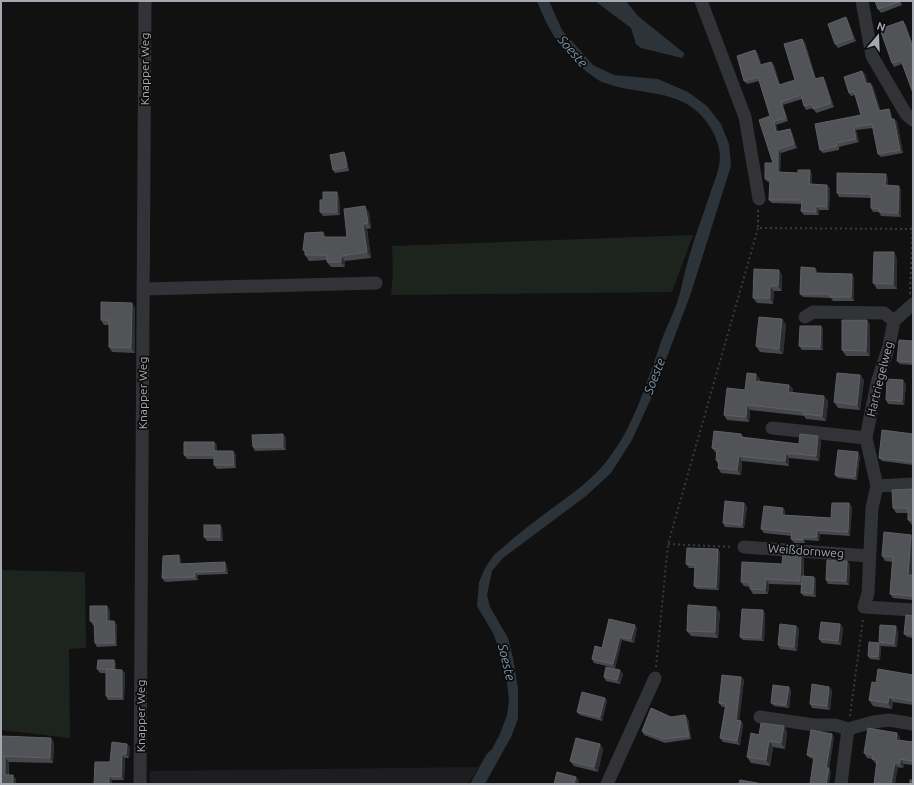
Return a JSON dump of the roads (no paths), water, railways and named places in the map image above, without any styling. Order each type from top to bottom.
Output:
[{"type":"street","name":"Knapper Weg","points":[[140,784],[145,1]]},
{"type":"street","points":[[701,1],[745,117],[759,199]]},
{"type":"street","points":[[862,1],[872,56],[906,114],[913,120]]},
{"type":"street","points":[[144,289],[376,283]]},
{"type":"street","points":[[804,317],[813,312],[884,313],[894,321],[911,305]]},
{"type":"street","name":"Hartriegelweg","points":[[877,486],[866,438],[877,383],[889,346],[894,321]]},
{"type":"street","points":[[772,428],[866,438]]},
{"type":"street","points":[[913,484],[877,486],[872,508],[868,594],[864,607],[913,610]]},
{"type":"street","name":"Weißdornweg","points":[[744,547],[869,556]]},
{"type":"street","points":[[607,784],[655,678]]},
{"type":"street","points":[[760,717],[814,724],[835,725],[848,729],[873,722],[889,720],[913,724]]},
{"type":"street","points":[[841,784],[848,729]]},
{"type":"water","name":"Soeste","points":[[537,1],[549,1],[562,30],[593,65],[614,75],[658,79],[688,92],[707,106],[721,124],[729,144],[731,166],[691,293],[653,394],[632,440],[611,473],[586,496],[503,558],[492,571],[487,595],[490,607],[508,638],[513,658],[518,688],[518,719],[511,737],[485,784],[470,784],[486,755],[492,749],[500,734],[507,715],[509,700],[507,682],[499,649],[493,633],[477,606],[479,582],[485,568],[494,555],[593,476],[609,458],[625,433],[638,406],[662,339],[677,303],[687,263],[719,167],[720,158],[718,143],[712,130],[696,110],[671,97],[602,82],[587,72],[570,56],[551,32]]},
{"type":"water","points":[[595,1],[626,1],[638,16],[684,53],[684,55],[682,58],[641,48],[636,44],[631,28]]}]
